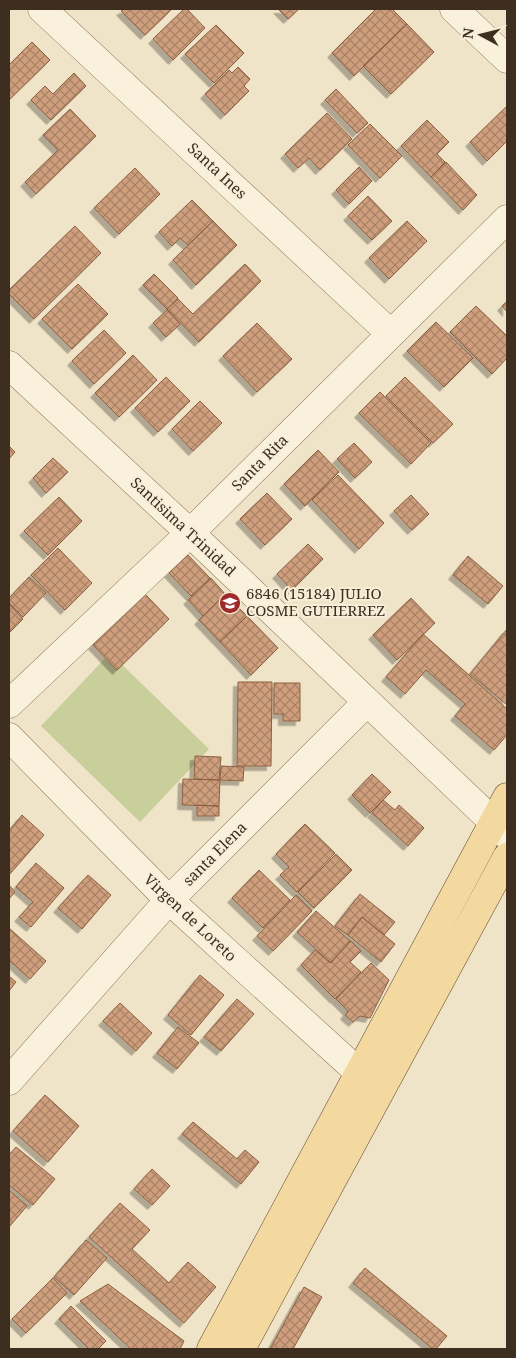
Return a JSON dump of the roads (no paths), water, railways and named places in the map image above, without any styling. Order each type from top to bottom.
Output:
[{"type":"main road","points":[[211,1349],[359,1074],[500,829],[507,798]]},
{"type":"main road","points":[[240,1349],[507,857]]},
{"type":"street","name":"Santa Ines","points":[[42,9],[391,334]]},
{"type":"street","points":[[454,9],[507,58]]},
{"type":"street","name":"Santa Rita","points":[[9,704],[190,533],[507,219]]},
{"type":"street","name":"Santisima Trinidad","points":[[9,365],[190,533],[500,829]]},
{"type":"street","name":"santa Elena","points":[[9,1081],[169,900],[367,702]]},
{"type":"street","name":"Virgen de Loreto","points":[[9,737],[169,900],[380,1092]]},
{"type":"place","name":"6846 (15184) JULIO COSME GUTIERREZ","points":[[230,603]]}]
